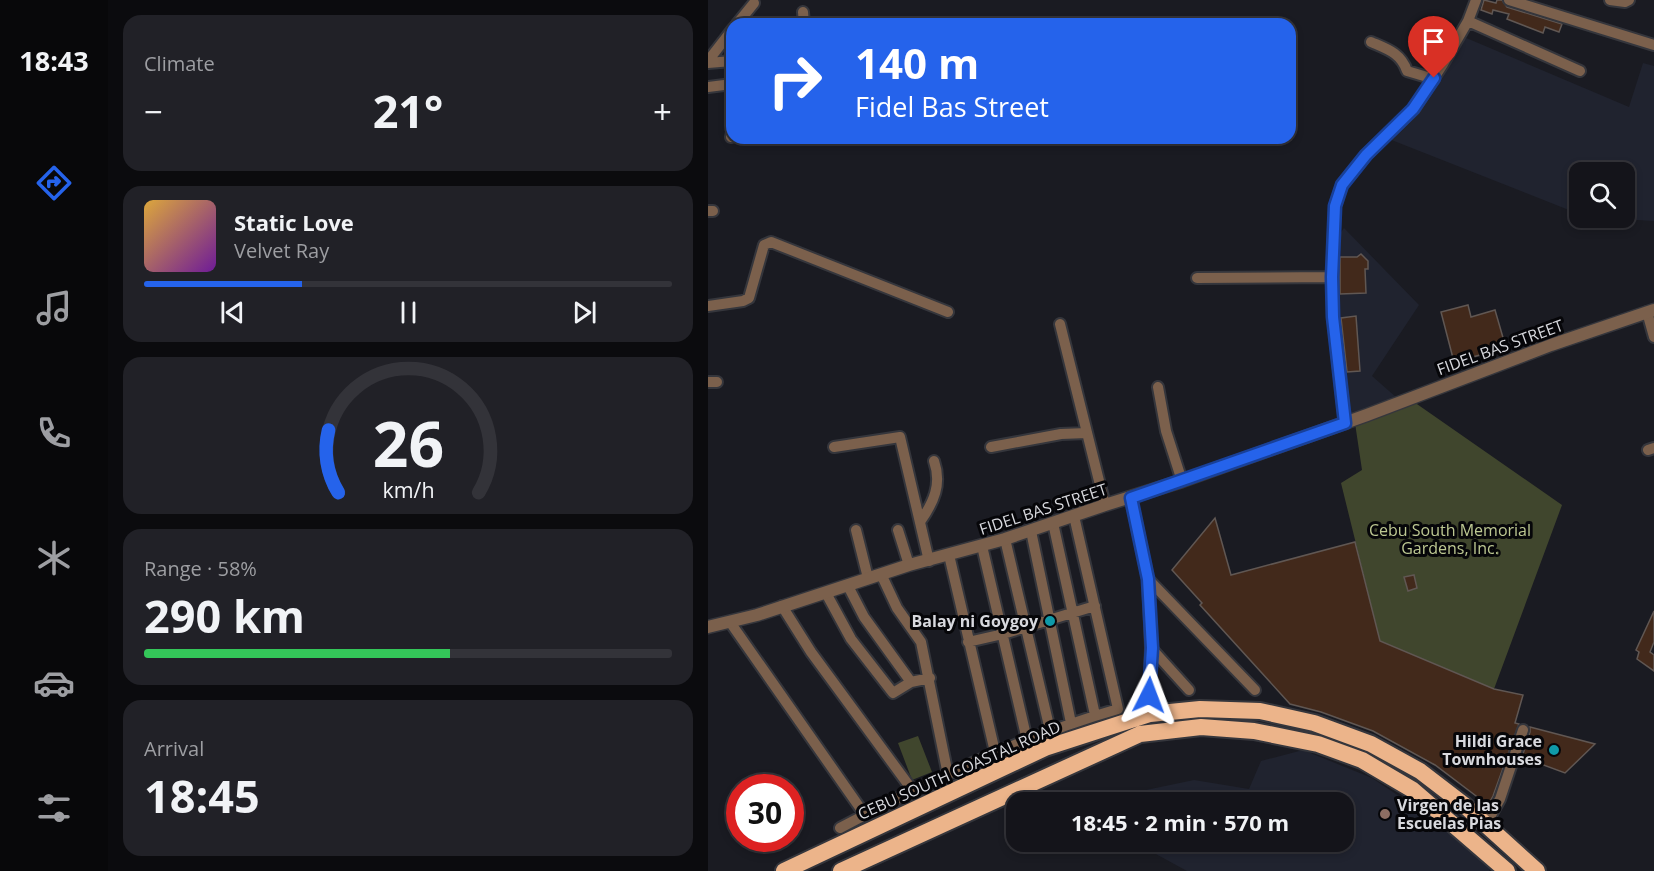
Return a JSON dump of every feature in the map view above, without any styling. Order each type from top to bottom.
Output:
[{"type":"highway","name":"CEBU SOUTH COASTAL ROAD","points":[[784,871],[1018,752],[1045,748],[1150,714],[1200,709],[1260,711],[1314,723],[1371,744],[1420,771],[1486,824],[1537,871]]},
{"type":"highway","points":[[841,871],[1140,734],[1201,727],[1254,731],[1318,744],[1362,760],[1413,790],[1507,871]]},
{"type":"street","points":[[1345,423],[1334,328],[1332,277],[1335,206],[1342,185],[1366,155],[1413,109],[1468,21],[1476,0]]},
{"type":"street","points":[[1509,0],[1654,45]]},
{"type":"street","points":[[1610,0],[1625,2],[1629,0]]},
{"type":"street","points":[[742,18],[754,3]]},
{"type":"street","points":[[1468,21],[1580,71]]},
{"type":"street","points":[[708,62],[726,38]]},
{"type":"street","points":[[1371,42],[1390,50],[1399,57],[1404,62],[1407,71],[1434,78]]},
{"type":"street","points":[[708,62],[726,61]]},
{"type":"street","points":[[708,87],[726,85]]},
{"type":"street","points":[[708,306],[749,298],[764,245],[771,242],[948,312]]},
{"type":"street","points":[[1197,278],[1332,277]]},
{"type":"street","points":[[1651,311],[1654,337]]},
{"type":"street","name":"FIDEL BAS STREET","points":[[708,627],[826,593],[909,565],[1005,539],[1182,481],[1345,423],[1551,345],[1651,311]]},
{"type":"street","points":[[1059,324],[1105,505]]},
{"type":"street","points":[[1158,387],[1166,431],[1182,481]]},
{"type":"street","points":[[991,447],[1061,434],[1088,433]]},
{"type":"street","points":[[834,447],[900,437],[929,561]]},
{"type":"street","points":[[920,522],[929,510],[938,486],[934,461]]},
{"type":"street","points":[[1131,498],[1148,579],[1152,648],[1149,695]]},
{"type":"street","points":[[840,828],[995,752],[1018,752],[1027,740],[1050,730],[1118,709],[1074,516]]},
{"type":"street","points":[[1053,523],[1095,715]]},
{"type":"street","points":[[856,530],[868,578]]},
{"type":"street","points":[[898,530],[909,565]]},
{"type":"street","points":[[1030,531],[1071,723]]},
{"type":"street","points":[[1005,539],[1050,730]]},
{"type":"street","points":[[982,546],[1027,740]]},
{"type":"street","points":[[949,555],[995,752]]},
{"type":"street","points":[[881,574],[897,608],[921,642],[948,775]]},
{"type":"street","points":[[1148,579],[1255,690]]},
{"type":"street","points":[[848,586],[864,617],[911,682]]},
{"type":"street","points":[[826,593],[850,639],[893,693],[911,682],[930,678]]},
{"type":"street","points":[[783,606],[811,652],[913,791]]},
{"type":"street","points":[[968,642],[1003,634],[1095,606]]},
{"type":"street","points":[[730,622],[865,815]]},
{"type":"street","points":[[1152,648],[1189,690]]},
{"type":"street","points":[[1486,824],[1500,799],[1523,730]]},
{"type":"shaded area","points":[[1464,37],[1629,107],[1643,63],[1654,66],[1654,221],[1635,220],[1635,162],[1569,162],[1569,210],[1389,139],[1442,77]]},
{"type":"shaded area","points":[[1344,228],[1419,305],[1372,376],[1397,398],[1346,417],[1338,333],[1337,238]]},
{"type":"shaded area","name":"Virgen de las Escuelas Pias","points":[[1303,750],[1372,778],[1442,825],[1490,869],[1489,871],[1187,871],[1152,852],[1354,852],[1354,792],[1144,792],[1194,780],[1249,789],[1261,761]]},
{"type":"green space","name":"Cebu South Memorial Gardens, Inc.","points":[[1414,402],[1562,505],[1494,689],[1380,641],[1341,483],[1362,470],[1355,423]]},
{"type":"green space","points":[[918,736],[932,772],[912,780],[898,743]]},
{"type":"building","points":[[1484,0],[1496,3],[1497,0],[1502,0],[1507,7],[1562,24],[1559,32],[1545,27],[1543,33],[1507,19],[1509,14],[1493,10],[1492,14],[1481,10]]},
{"type":"building","points":[[1361,254],[1368,261],[1368,269],[1365,269],[1366,293],[1340,294],[1340,257],[1357,257]]},
{"type":"building","points":[[1468,305],[1471,317],[1495,310],[1506,348],[1454,362],[1441,312]]},
{"type":"building","points":[[1356,316],[1360,371],[1347,372],[1341,318]]},
{"type":"building","points":[[1215,518],[1231,575],[1355,542],[1380,641],[1494,689],[1523,695],[1515,723],[1519,724],[1488,805],[1435,765],[1373,731],[1321,712],[1290,704],[1200,605],[1202,603],[1172,570]]},
{"type":"building","points":[[1414,575],[1417,588],[1408,591],[1404,577]]},
{"type":"building","points":[[1654,611],[1654,642],[1650,652],[1654,655],[1654,671],[1637,659],[1639,652],[1636,650]]},
{"type":"building","name":"Hildi Grace Townhouses","points":[[1530,727],[1595,744],[1565,773],[1522,757]]},
{"type":"place","name":"Balay ni Goygoy","points":[[1050,621]]},
{"type":"place","name":"Hildi Grace Townhouses","points":[[1554,750]]},
{"type":"place","name":"Virgen de las Escuelas Pias","points":[[1385,814]]},
{"type":"route","points":[[1149,695],[1152,648],[1148,579],[1131,498],[1345,423],[1333,317],[1335,206],[1342,185],[1366,155],[1413,109],[1434,78]]}]
